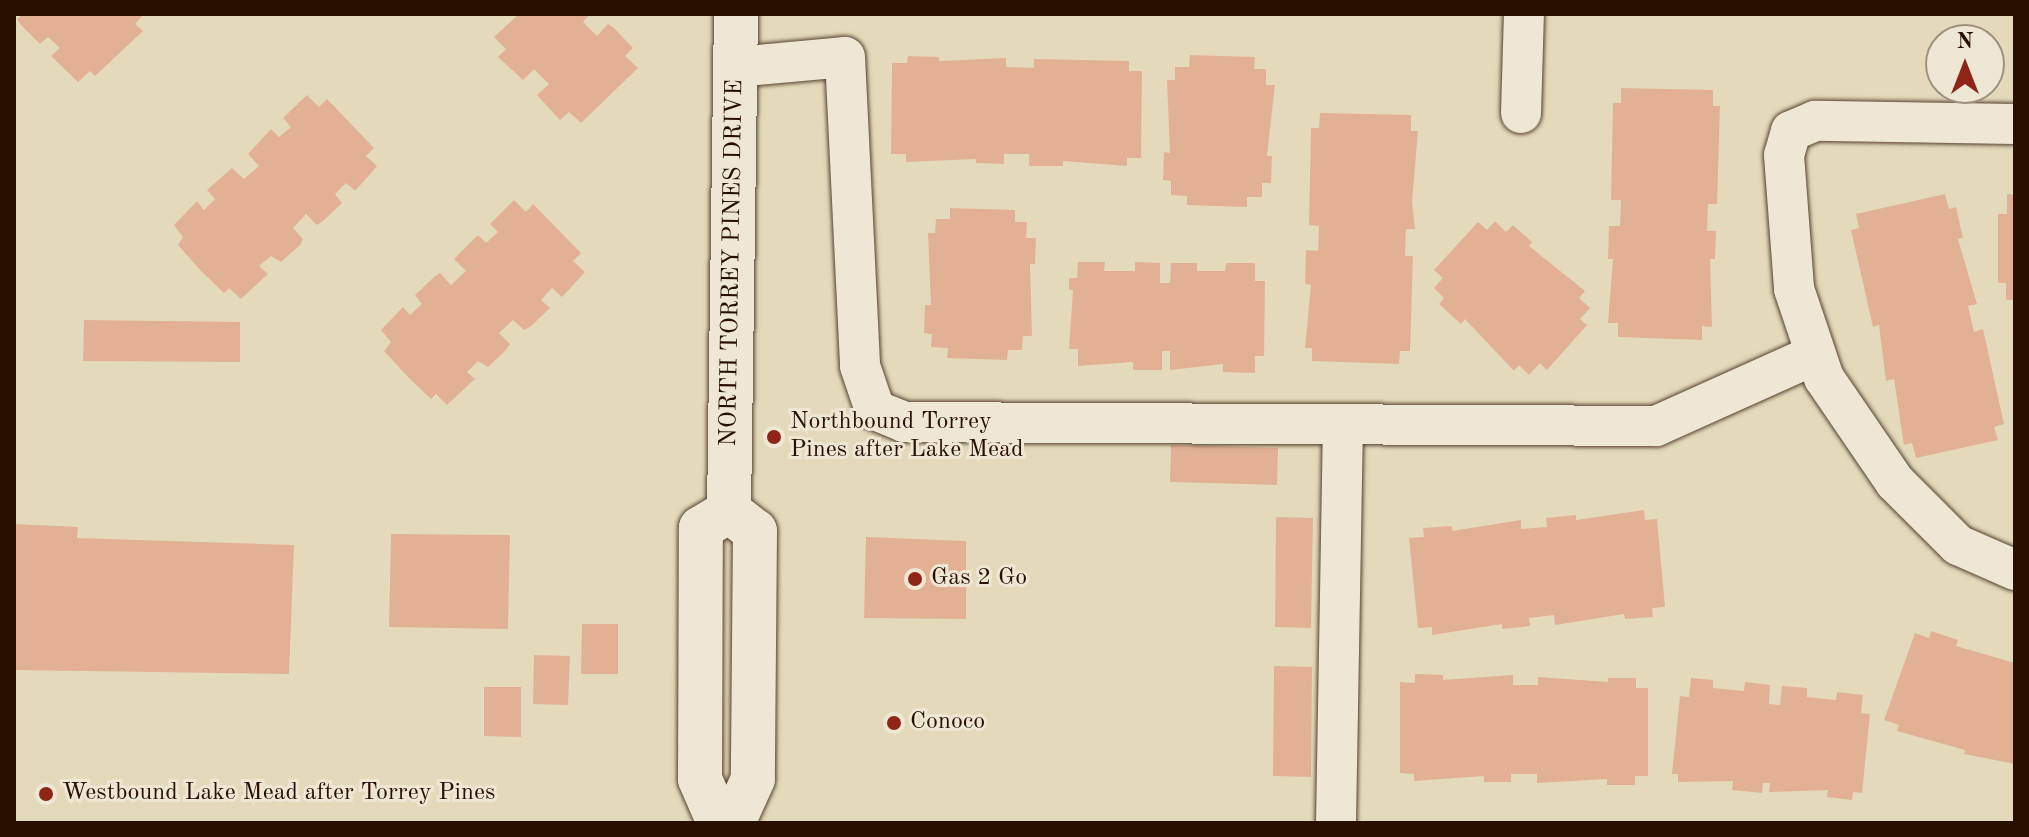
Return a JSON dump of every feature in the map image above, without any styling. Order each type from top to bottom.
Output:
[{"type":"main road","name":"NORTH TORREY PINES DRIVE","points":[[729,511],[736,14]]},
{"type":"main road","points":[[719,823],[700,779],[701,528],[729,511],[755,531],[753,779],[733,823]]},
{"type":"street","points":[[1521,113],[1524,14]]},
{"type":"street","points":[[735,67],[845,57],[860,366],[875,410],[904,422],[1656,426],[1814,355]]},
{"type":"street","points":[[2015,124],[1815,121],[1791,131],[1784,155],[1794,289],[1814,355],[1895,482],[1958,545],[2015,570]]},
{"type":"street","points":[[1336,823],[1343,426]]},
{"type":"building","points":[[23,14],[144,14],[135,24],[143,31],[95,76],[90,71],[78,82],[51,56],[60,48],[48,37],[40,44],[20,24],[17,19]]},
{"type":"building","points":[[519,14],[590,14],[583,22],[597,36],[608,24],[614,28],[633,48],[625,56],[638,68],[581,123],[569,112],[560,120],[537,95],[549,84],[534,69],[523,80],[498,57],[506,49],[494,37]]},
{"type":"building","points":[[1190,55],[1255,57],[1254,69],[1266,69],[1266,85],[1275,85],[1267,156],[1272,156],[1271,183],[1262,183],[1262,197],[1247,197],[1247,207],[1187,205],[1187,196],[1171,195],[1171,181],[1163,180],[1164,152],[1170,153],[1167,80],[1175,80],[1175,67],[1189,67]]},
{"type":"building","points":[[908,56],[939,57],[939,61],[1006,58],[1006,67],[1034,68],[1034,59],[1129,61],[1129,71],[1142,71],[1141,158],[1127,158],[1127,166],[1063,161],[1063,166],[1029,166],[1029,154],[1004,154],[1004,164],[976,163],[976,159],[906,162],[906,154],[891,154],[892,63],[907,63]]},
{"type":"building","points":[[1621,88],[1713,90],[1713,106],[1720,106],[1717,204],[1708,204],[1707,231],[1716,231],[1715,259],[1710,259],[1712,327],[1702,326],[1702,340],[1618,337],[1618,323],[1608,323],[1613,259],[1608,259],[1609,226],[1620,226],[1621,200],[1611,200],[1613,103],[1621,103]]},
{"type":"building","points":[[307,95],[319,107],[327,99],[374,148],[366,156],[377,166],[355,191],[346,183],[335,194],[342,203],[323,221],[317,225],[306,214],[293,228],[303,239],[300,245],[281,262],[271,256],[259,266],[268,274],[241,299],[229,288],[224,293],[178,245],[183,237],[174,225],[197,201],[204,210],[215,199],[207,190],[232,168],[244,179],[259,166],[248,154],[271,129],[279,137],[291,127],[283,118]]},
{"type":"building","points":[[1320,113],[1411,115],[1411,131],[1418,131],[1412,202],[1415,229],[1406,229],[1405,256],[1413,256],[1410,351],[1400,351],[1399,364],[1312,361],[1312,348],[1305,348],[1311,285],[1305,284],[1306,250],[1318,251],[1319,226],[1309,225],[1311,128],[1319,128]]},
{"type":"building","points":[[1945,194],[1949,209],[1956,207],[1963,238],[1958,239],[1977,304],[1968,306],[1974,332],[1983,329],[2004,424],[1994,427],[1998,440],[1916,458],[1912,443],[1904,445],[1894,379],[1886,381],[1879,325],[1873,327],[1851,230],[1859,228],[1856,214]]},
{"type":"building","points":[[2007,194],[2015,195],[2015,300],[2006,300],[2006,283],[1998,283],[1998,214],[2007,214]]},
{"type":"building","points":[[514,200],[526,212],[533,204],[581,253],[573,261],[585,272],[562,297],[552,288],[541,300],[550,308],[530,327],[524,330],[513,320],[499,333],[510,344],[506,350],[488,367],[478,361],[467,372],[475,379],[447,405],[436,394],[431,399],[384,351],[391,342],[381,330],[403,307],[410,315],[422,304],[415,295],[435,276],[440,273],[451,285],[466,271],[454,259],[478,235],[486,243],[498,232],[490,224]]},
{"type":"building","points":[[950,208],[1015,210],[1015,222],[1027,222],[1026,238],[1036,238],[1035,264],[1030,264],[1032,336],[1023,336],[1022,350],[1008,350],[1007,360],[947,358],[948,348],[931,347],[932,334],[924,333],[925,305],[931,305],[928,233],[935,233],[936,219],[950,219]]},
{"type":"building","points":[[1495,221],[1506,232],[1513,225],[1532,242],[1529,246],[1585,291],[1579,298],[1590,308],[1580,319],[1587,325],[1547,370],[1540,363],[1529,375],[1519,365],[1514,371],[1465,319],[1461,324],[1439,304],[1444,298],[1434,288],[1443,278],[1434,270],[1478,222],[1487,230]]},
{"type":"building","points":[[1078,262],[1105,262],[1104,271],[1135,271],[1135,262],[1160,263],[1160,283],[1170,283],[1171,263],[1197,263],[1197,271],[1225,271],[1226,263],[1255,263],[1255,281],[1265,281],[1264,356],[1255,356],[1255,373],[1223,372],[1223,364],[1170,370],[1170,351],[1162,351],[1162,370],[1133,370],[1133,362],[1078,366],[1078,349],[1069,349],[1073,290],[1069,290],[1069,278],[1077,278]]},
{"type":"building","points":[[84,320],[240,322],[240,362],[83,361]]},
{"type":"building","points":[[1171,445],[1278,448],[1277,485],[1170,482]]},
{"type":"building","points":[[1644,510],[1645,520],[1657,519],[1665,607],[1652,608],[1653,617],[1625,619],[1624,614],[1555,625],[1554,615],[1529,618],[1530,626],[1502,629],[1502,624],[1432,635],[1432,627],[1418,628],[1409,538],[1424,537],[1423,528],[1452,526],[1452,531],[1521,520],[1521,529],[1547,527],[1546,518],[1576,515],[1576,520]]},
{"type":"building","points":[[1276,517],[1313,518],[1311,628],[1275,627]]},
{"type":"building","points":[[14,524],[78,527],[77,538],[294,545],[289,674],[14,670]]},
{"type":"building","points":[[391,534],[510,535],[508,629],[389,627]]},
{"type":"building","name":"Gas 2 Go","points":[[866,537],[966,541],[966,619],[864,618]]},
{"type":"building","points":[[582,624],[618,624],[618,674],[581,674]]},
{"type":"building","points":[[1931,631],[1958,640],[1956,646],[2015,663],[2015,764],[1964,754],[1965,750],[1897,731],[1899,725],[1884,720],[1915,633],[1929,638]]},
{"type":"building","points":[[534,655],[570,656],[568,705],[533,704]]},
{"type":"building","points":[[1274,666],[1312,667],[1311,777],[1273,776]]},
{"type":"building","points":[[1415,674],[1443,675],[1443,680],[1513,675],[1513,685],[1538,685],[1538,677],[1608,682],[1608,678],[1636,678],[1636,688],[1648,688],[1648,776],[1635,776],[1635,785],[1607,785],[1607,779],[1537,783],[1537,774],[1511,774],[1511,782],[1484,782],[1484,776],[1414,781],[1414,774],[1400,773],[1400,682],[1415,683]]},
{"type":"building","points":[[1691,678],[1713,680],[1713,688],[1744,691],[1745,682],[1770,685],[1769,704],[1780,705],[1782,686],[1807,688],[1807,697],[1836,700],[1837,692],[1863,695],[1861,713],[1870,714],[1862,793],[1853,792],[1852,800],[1827,797],[1828,790],[1769,792],[1770,783],[1763,783],[1762,793],[1732,790],[1733,781],[1678,782],[1678,774],[1672,774],[1680,696],[1689,697]]},
{"type":"building","points":[[484,687],[521,687],[521,737],[484,736]]},
{"type":"place","name":"Northbound Torrey Pines after Lake Mead","points":[[774,437]]},
{"type":"place","name":"Gas 2 Go","points":[[915,579]]},
{"type":"place","name":"Conoco","points":[[894,723]]},
{"type":"place","name":"Westbound Lake Mead after Torrey Pines","points":[[46,794]]}]
